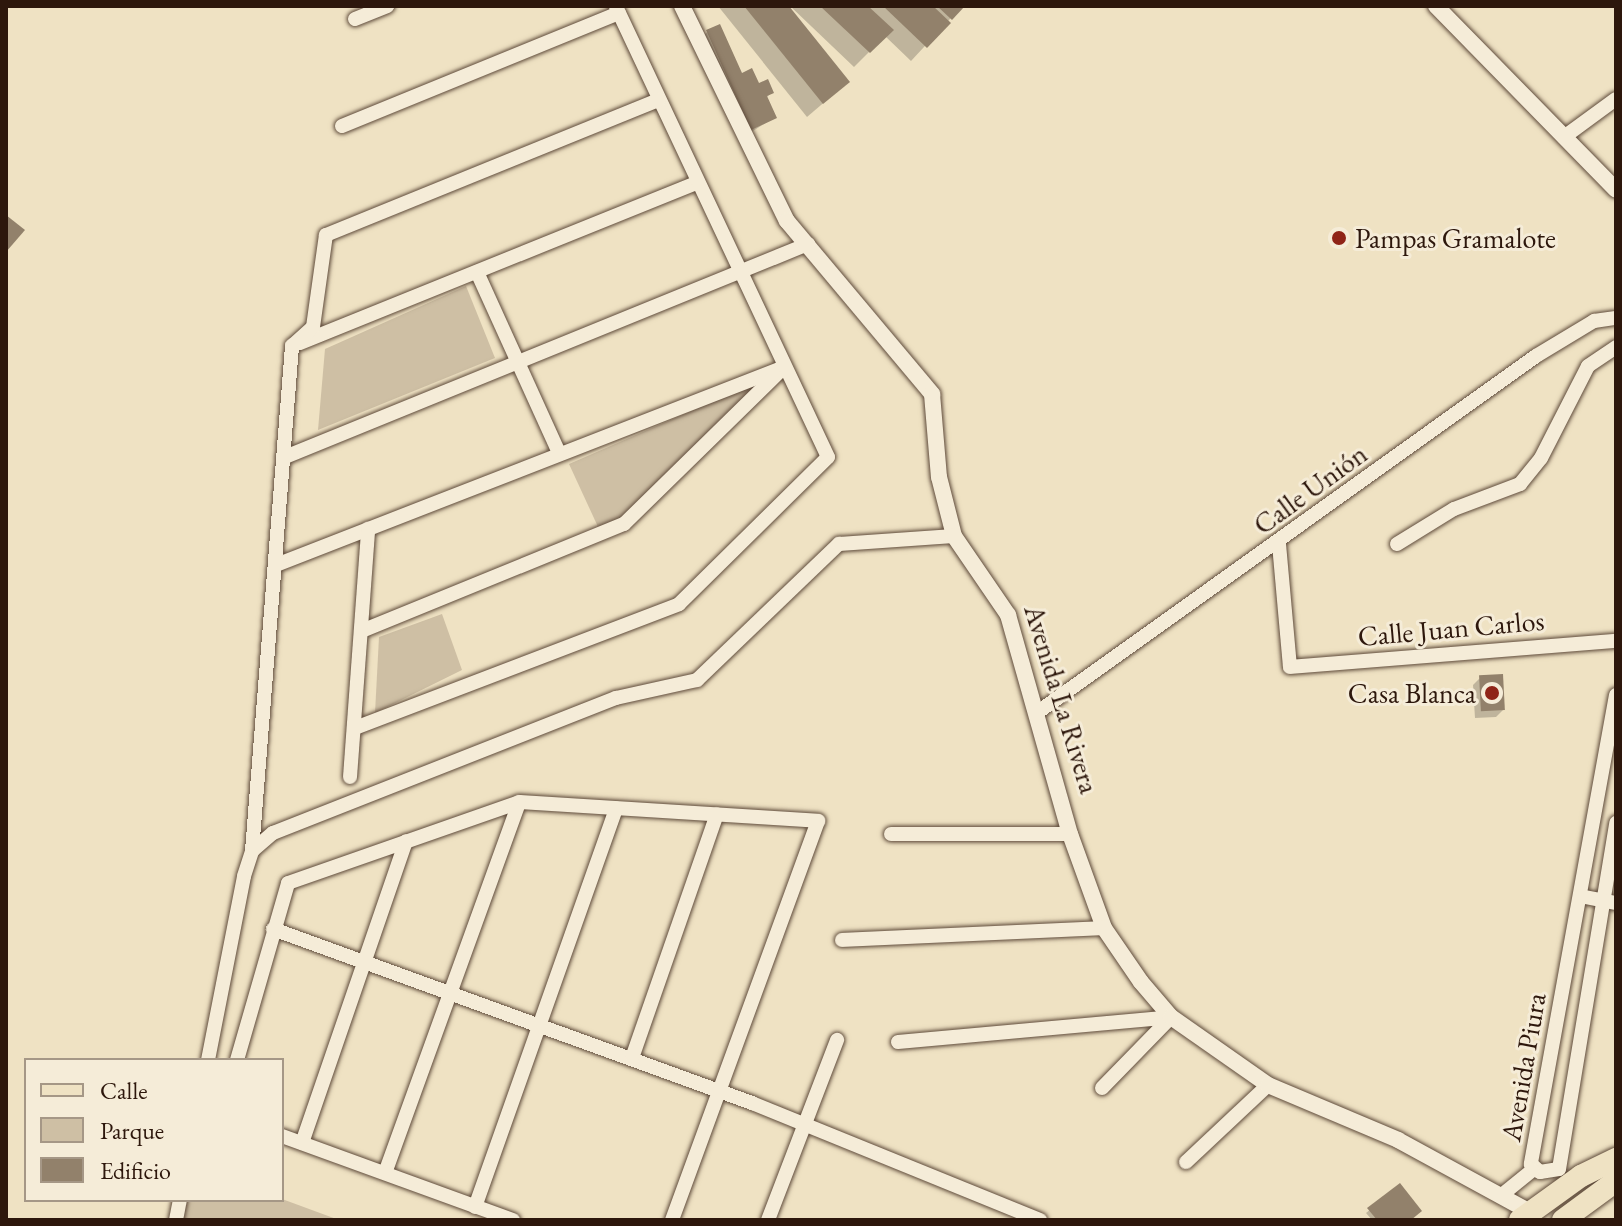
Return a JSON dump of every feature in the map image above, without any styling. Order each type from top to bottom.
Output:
[{"type":"main road","name":"Avenida La Rivera","points":[[1525,1216],[1581,1176],[1616,1159]]},
{"type":"main road","points":[[1563,1220],[1616,1181]]},
{"type":"street","points":[[355,19],[387,6]]},
{"type":"street","name":"Avenida La Rivera","points":[[682,6],[787,221],[932,394],[939,477],[954,536],[1008,615],[1038,712],[1070,834],[1104,928],[1171,1017],[1268,1085],[1398,1140],[1503,1194],[1525,1216]]},
{"type":"street","points":[[1436,6],[1616,190]]},
{"type":"street","points":[[342,126],[618,9],[739,274],[828,457],[679,604],[355,728]]},
{"type":"street","points":[[1564,137],[1616,99]]},
{"type":"street","points":[[208,1058],[252,851],[292,346],[313,327],[326,235],[659,100]]},
{"type":"street","points":[[292,346],[697,183]]},
{"type":"street","points":[[285,457],[808,244]]},
{"type":"street","points":[[477,272],[559,453]]},
{"type":"street","name":"Calle Unión","points":[[1038,712],[1279,544],[1536,356],[1594,321],[1616,318]]},
{"type":"street","points":[[1397,544],[1454,509],[1520,484],[1541,458],[1588,366],[1616,347]]},
{"type":"street","points":[[276,565],[784,367]]},
{"type":"street","points":[[364,630],[624,524],[784,367]]},
{"type":"street","points":[[350,777],[364,630],[368,529]]},
{"type":"street","points":[[252,851],[273,833],[616,698],[697,680],[839,544],[954,536]]},
{"type":"street","name":"Calle Juan Carlos","points":[[1279,544],[1290,667],[1616,641]]},
{"type":"street","name":"Avenida Piura","points":[[1616,695],[1533,1170],[1550,1174],[1559,1169],[1609,901],[1616,823]]},
{"type":"street","points":[[385,1173],[519,802]]},
{"type":"street","points":[[238,1058],[288,883],[519,802],[818,821],[672,1220]]},
{"type":"street","points":[[475,1207],[616,808]]},
{"type":"street","points":[[632,1058],[717,814]]},
{"type":"street","points":[[891,834],[1070,834]]},
{"type":"street","points":[[302,1143],[406,841]]},
{"type":"street","points":[[1580,896],[1609,901]]},
{"type":"street","points":[[842,940],[1104,928]]},
{"type":"street","points":[[273,929],[538,1022],[805,1123],[1040,1220]]},
{"type":"street","points":[[898,1042],[1171,1017]]},
{"type":"street","points":[[1102,1088],[1171,1017]]},
{"type":"street","points":[[768,1220],[837,1040]]},
{"type":"street","points":[[1186,1162],[1268,1085]]},
{"type":"street","points":[[284,1137],[513,1220]]},
{"type":"street","points":[[1503,1194],[1533,1170]]},
{"type":"green space","points":[[466,286],[495,358],[318,430],[325,349]]},
{"type":"green space","points":[[763,380],[619,522],[599,529],[569,464]]},
{"type":"green space","points":[[442,614],[462,670],[375,713],[379,637]]},
{"type":"green space","points":[[284,1200],[339,1220],[182,1220],[185,1202]]},
{"type":"building","points":[[744,6],[789,6],[850,82],[823,104]]},
{"type":"building","points":[[820,6],[868,6],[894,30],[870,53]]},
{"type":"building","points":[[883,6],[933,6],[951,23],[927,48]]},
{"type":"building","points":[[937,6],[965,6],[952,20]]},
{"type":"building","points":[[720,24],[742,73],[752,68],[759,83],[768,79],[774,93],[767,96],[777,118],[751,130],[706,30]]},
{"type":"building","points":[[6,215],[25,230],[6,252]]},
{"type":"building","name":"Casa Blanca","points":[[1503,674],[1505,710],[1481,711],[1479,675]]},
{"type":"building","points":[[1400,1183],[1422,1211],[1411,1220],[1377,1220],[1367,1208]]},
{"type":"place","name":"Pampas Gramalote","points":[[1339,238]]},
{"type":"place","name":"Casa Blanca","points":[[1492,693]]}]
